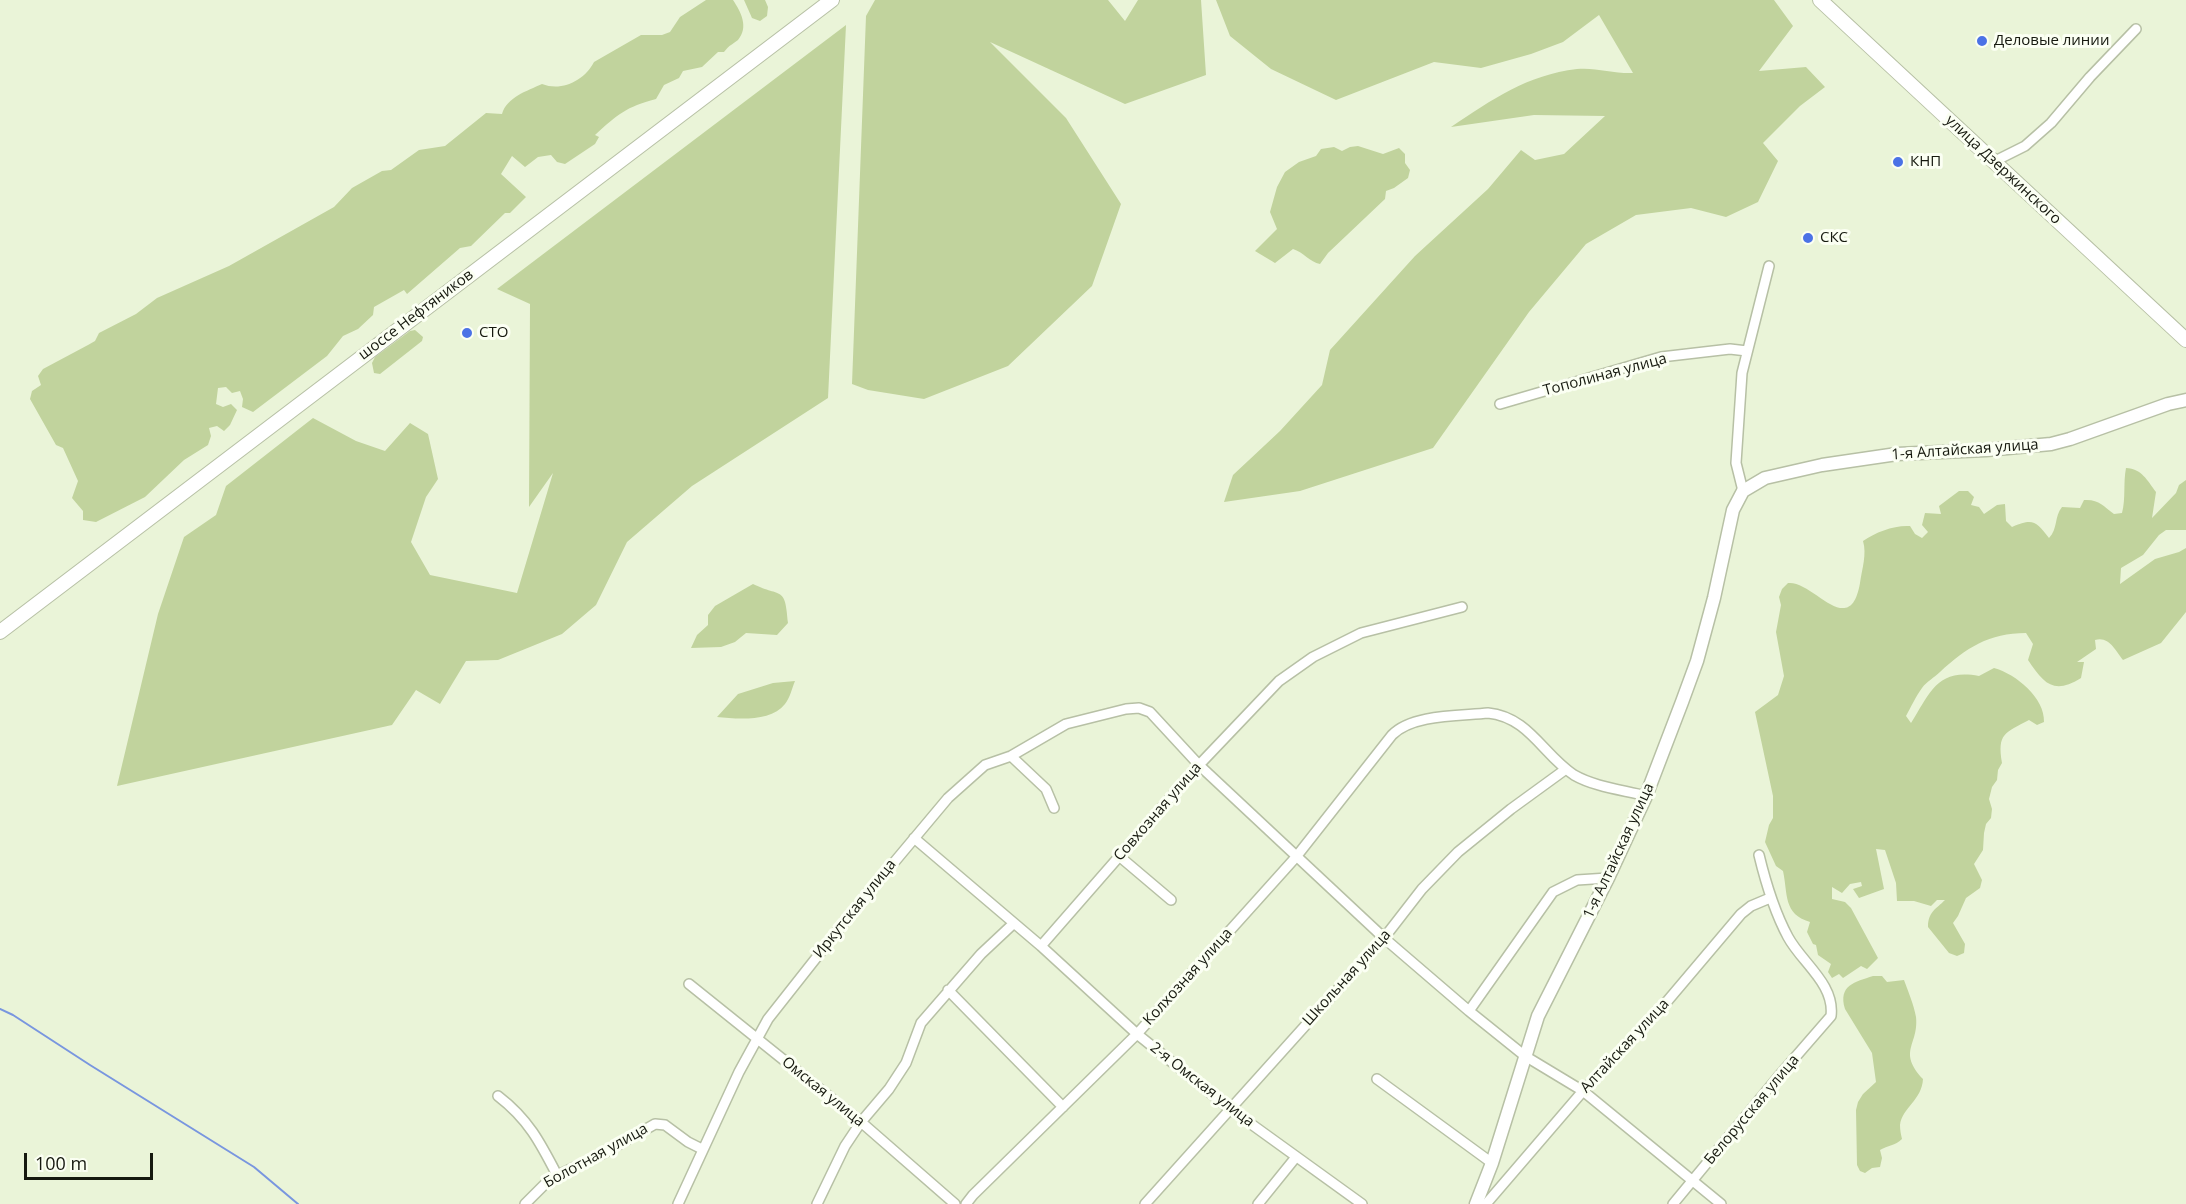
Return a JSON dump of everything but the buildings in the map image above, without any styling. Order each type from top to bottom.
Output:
[{"type":"main road","name":"шоссе Нефтяников","points":[[0,632],[832,0]]},
{"type":"main road","name":"улица Дзержинского","points":[[1820,0],[2186,340]]},
{"type":"street","points":[[1995,162],[2025,146],[2051,123],[2090,77],[2136,29]]},
{"type":"street","points":[[1743,491],[1736,463],[1742,373],[1769,267]]},
{"type":"street","name":"Тополиная улица","points":[[1500,404],[1661,357],[1730,349],[1747,351]]},
{"type":"street","name":"1-я Алтайская улица","points":[[1476,1204],[1545,1000],[1608,878],[1646,796],[1697,661],[1714,598],[1733,510],[1743,491],[1765,478],[1822,465],[1897,454],[1996,450],[2051,444],[2186,400]]},
{"type":"street","name":"Совхозная улица","points":[[1041,946],[1198,765],[1279,681],[1313,657],[1360,633],[1462,607]]},
{"type":"street","name":"Иркутская улица","points":[[678,1204],[739,1072],[774,1010],[948,798],[980,769],[1011,756],[1066,724],[1126,709],[1139,708],[1150,712],[1198,765]]},
{"type":"street","name":"Колхозная улица","points":[[966,1204],[1137,1034],[1296,856],[1392,735],[1407,724],[1430,719],[1497,714],[1515,722],[1538,739],[1566,769]]},
{"type":"street","points":[[1011,756],[1046,789],[1054,808]]},
{"type":"street","points":[[1198,765],[1384,938],[1469,1011],[1525,1056],[1583,1091],[1721,1204]]},
{"type":"street","points":[[1566,769],[1593,783],[1646,796]]},
{"type":"street","name":"Школьная улица","points":[[1145,1204],[1384,938],[1422,889],[1458,852],[1566,769]]},
{"type":"street","name":"2-я Омская улица","points":[[914,838],[1041,946],[1137,1034],[1229,1108],[1358,1203]]},
{"type":"street","points":[[1759,855],[1770,898]]},
{"type":"street","points":[[1119,856],[1171,900]]},
{"type":"street","points":[[1469,1011],[1553,892],[1577,880],[1608,878]]},
{"type":"street","name":"Белорусская улица","points":[[1673,1204],[1831,1016],[1832,1004],[1828,992],[1794,946],[1770,898]]},
{"type":"street","name":"Алтайская улица","points":[[1486,1204],[1583,1091],[1664,1005],[1741,914],[1770,898]]},
{"type":"street","points":[[817,1204],[841,1154],[861,1122],[900,1074],[921,1023],[981,954],[1013,924]]},
{"type":"street","name":"Омская улица","points":[[689,984],[861,1122],[955,1204]]},
{"type":"street","points":[[948,990],[1063,1107]]},
{"type":"street","points":[[1377,1079],[1491,1163]]},
{"type":"street","points":[[498,1096],[516,1110],[531,1128],[557,1175]]},
{"type":"street","name":"Болотная улица","points":[[525,1204],[544,1183],[557,1175],[604,1153],[655,1124],[665,1125],[702,1149]]},
{"type":"street","points":[[1258,1204],[1296,1157]]},
{"type":"green space","points":[[706,0],[733,0],[741,15],[743,30],[741,35],[724,52],[718,52],[702,67],[683,71],[679,78],[664,85],[656,99],[637,105],[616,116],[595,135],[599,137],[595,144],[565,164],[557,162],[551,155],[538,157],[525,167],[512,156],[501,174],[526,197],[510,213],[505,213],[471,246],[460,248],[407,294],[404,290],[374,307],[373,315],[358,329],[343,336],[327,356],[253,412],[242,407],[243,399],[240,391],[232,393],[226,387],[218,388],[216,404],[223,407],[231,404],[237,410],[230,425],[224,431],[217,426],[209,428],[211,436],[208,445],[184,460],[145,497],[96,522],[83,520],[83,511],[72,498],[78,481],[63,448],[56,445],[30,399],[32,391],[41,385],[38,376],[43,369],[95,341],[99,333],[136,314],[157,298],[229,266],[334,207],[352,188],[382,171],[391,170],[419,150],[445,146],[486,113],[502,114],[508,103],[524,92],[542,84],[557,86],[572,83],[585,74],[594,62],[641,35],[662,35],[670,32],[680,17]]},
{"type":"green space","points":[[744,0],[765,0],[768,7],[767,16],[760,21],[752,18]]},
{"type":"green space","points":[[875,0],[1108,0],[1125,21],[1138,0],[1201,0],[1206,75],[1125,104],[990,42],[1066,118],[1121,204],[1092,286],[1008,366],[924,399],[868,390],[852,384],[866,16]]},
{"type":"green space","points":[[1216,0],[1774,0],[1793,26],[1759,71],[1806,67],[1825,87],[1800,106],[1763,143],[1778,161],[1758,202],[1726,217],[1691,208],[1636,215],[1586,244],[1529,312],[1433,448],[1300,491],[1224,502],[1233,475],[1280,431],[1322,385],[1330,350],[1415,256],[1488,189],[1521,150],[1535,160],[1564,154],[1605,116],[1534,115],[1451,127],[1496,98],[1542,77],[1577,69],[1633,73],[1599,15],[1563,42],[1531,54],[1481,68],[1434,62],[1336,100],[1271,69],[1230,36]]},
{"type":"green space","points":[[846,25],[828,398],[692,486],[627,542],[596,605],[562,634],[498,660],[466,661],[440,704],[416,690],[392,725],[117,786],[158,614],[184,537],[216,515],[226,486],[313,418],[356,441],[385,451],[410,423],[428,434],[438,479],[426,497],[411,542],[430,575],[517,593],[553,473],[529,507],[530,304],[497,289]]},
{"type":"green space","points":[[1358,146],[1383,154],[1399,148],[1405,154],[1405,163],[1410,170],[1408,178],[1386,191],[1385,199],[1328,253],[1320,264],[1293,249],[1275,263],[1255,251],[1277,229],[1270,212],[1277,187],[1285,172],[1299,162],[1316,156],[1321,149],[1334,147],[1342,151]]},
{"type":"green space","points":[[415,330],[423,337],[422,341],[380,374],[374,373],[372,363],[375,357],[410,331]]},
{"type":"green space","points":[[2126,468],[2140,473],[2156,492],[2152,518],[2176,493],[2179,485],[2186,480],[2186,530],[2166,530],[2159,535],[2143,555],[2121,568],[2120,584],[2155,559],[2186,548],[2186,612],[2161,643],[2123,660],[2108,642],[2095,640],[2096,649],[2077,662],[2084,662],[2081,678],[2064,686],[2045,681],[2028,660],[2033,644],[2026,633],[1989,639],[1969,649],[1924,686],[1906,716],[1911,723],[1936,685],[1944,679],[1965,674],[1979,676],[1994,668],[2020,681],[2028,688],[2040,704],[2044,722],[2037,725],[2029,720],[2009,731],[2002,740],[2002,763],[1989,799],[1992,809],[1991,818],[1986,824],[1983,850],[1974,864],[1982,880],[1980,888],[1966,898],[1953,923],[1965,944],[1964,953],[1957,956],[1949,953],[1928,927],[1931,914],[1945,900],[1937,900],[1931,906],[1914,901],[1897,901],[1896,883],[1885,850],[1876,849],[1884,889],[1859,898],[1853,889],[1862,886],[1861,882],[1850,884],[1842,893],[1832,887],[1832,899],[1845,902],[1851,908],[1878,958],[1867,969],[1861,966],[1843,978],[1839,974],[1832,978],[1828,972],[1831,964],[1818,955],[1816,945],[1813,944],[1807,932],[1810,922],[1795,914],[1788,902],[1783,871],[1776,866],[1765,842],[1773,818],[1773,796],[1755,712],[1778,695],[1784,676],[1776,632],[1781,605],[1779,597],[1782,589],[1788,583],[1798,585],[1839,608],[1848,607],[1855,600],[1860,583],[1864,556],[1863,541],[1885,530],[1904,526],[1910,526],[1915,534],[1922,538],[1928,532],[1922,525],[1925,513],[1941,514],[1939,506],[1959,491],[1968,491],[1974,497],[1971,505],[1979,507],[1984,514],[1997,505],[2005,504],[2006,521],[2012,527],[2030,522],[2041,528],[2049,538],[2054,531],[2062,507],[2080,508],[2084,500],[2089,500],[2100,504],[2114,514],[2122,513]]},
{"type":"green space","points":[[753,584],[776,592],[783,598],[788,623],[777,635],[746,633],[735,642],[721,647],[691,648],[697,635],[708,625],[708,615],[715,606]]},
{"type":"green space","points":[[795,681],[787,702],[771,714],[754,718],[717,717],[738,694],[773,683]]},
{"type":"green space","points":[[1873,976],[1882,976],[1887,982],[1904,980],[1916,1017],[1911,1061],[1923,1079],[1919,1093],[1902,1119],[1900,1125],[1902,1139],[1880,1150],[1882,1158],[1880,1167],[1872,1168],[1865,1173],[1860,1171],[1857,1165],[1856,1110],[1863,1094],[1876,1082],[1872,1053],[1845,1009],[1843,1001],[1846,990],[1850,986]]},
{"type":"waterway","points":[[0,1009],[254,1167],[298,1204]]},
{"type":"place","name":"Деловые линии","points":[[1982,41]]},
{"type":"place","name":"КНП","points":[[1898,162]]},
{"type":"place","name":"СКС","points":[[1808,238]]},
{"type":"place","name":"СТО","points":[[467,333]]}]
